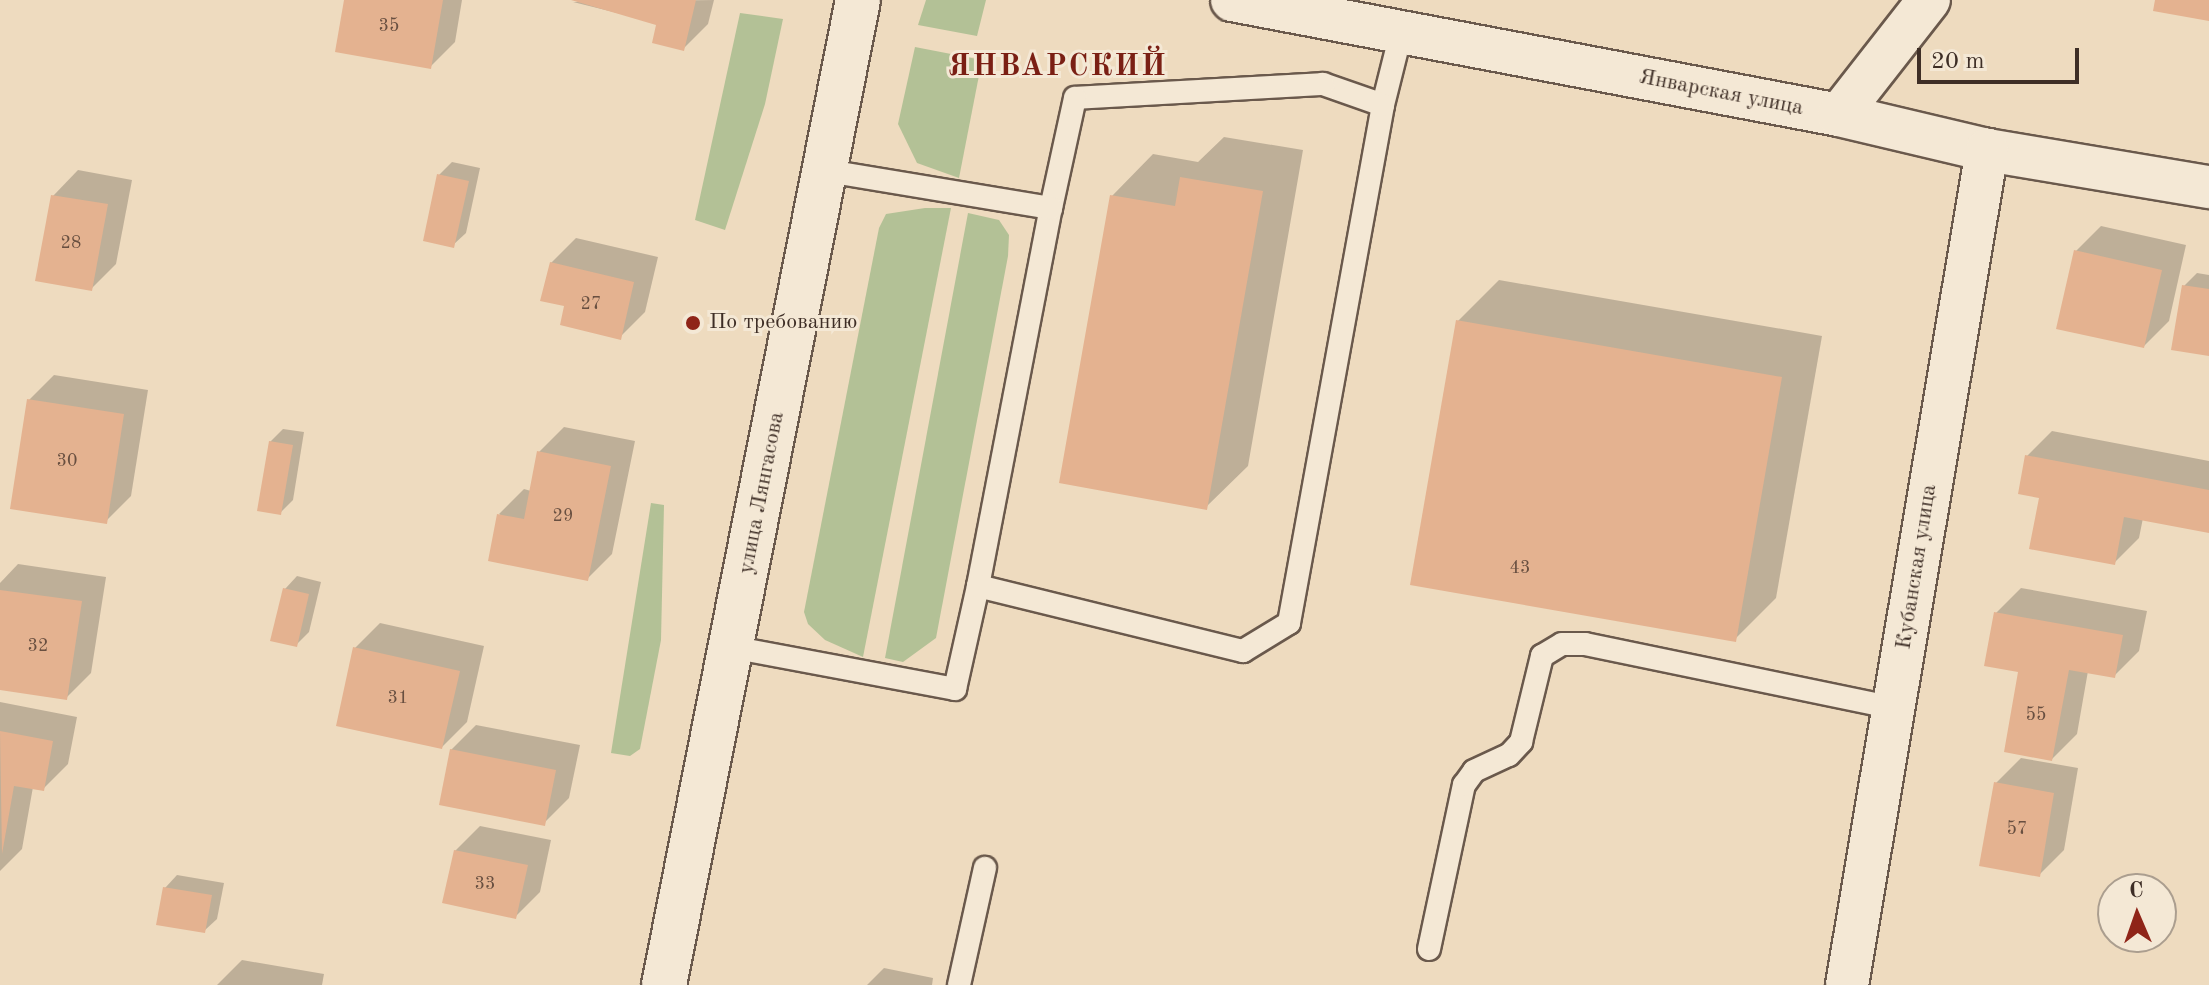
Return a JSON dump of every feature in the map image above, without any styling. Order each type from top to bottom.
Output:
[{"type":"main road","name":"улица Лянгасова","points":[[664,985],[827,171],[858,0]]},
{"type":"street","name":"Январская улица","points":[[1232,0],[1839,115],[1987,150],[2209,187]]},
{"type":"street","points":[[1839,115],[1929,0]]},
{"type":"street","name":"Кубанская улица","points":[[1847,985],[1987,150]]},
{"type":"lane","points":[[978,586],[1243,651],[1289,623],[1383,105],[1401,33]]},
{"type":"lane","points":[[731,647],[955,689],[1075,98],[1323,84],[1383,105]]},
{"type":"lane","points":[[827,171],[1051,208]]},
{"type":"lane","points":[[1429,949],[1464,785],[1474,771],[1509,755],[1521,742],[1542,656],[1562,644],[1585,644],[1894,708]]},
{"type":"lane","points":[[959,985],[985,868]]},
{"type":"green space","points":[[926,0],[986,0],[977,36],[918,25]]},
{"type":"green space","points":[[740,13],[783,19],[765,104],[725,230],[695,220]]},
{"type":"green space","points":[[915,47],[982,60],[959,178],[917,163],[898,124]]},
{"type":"green space","points":[[951,208],[863,657],[825,640],[808,624],[804,612],[879,228],[886,214]]},
{"type":"green space","points":[[968,213],[999,220],[1009,235],[1008,256],[936,638],[903,662],[885,658]]},
{"type":"green space","points":[[651,503],[664,505],[661,640],[640,749],[630,756],[611,753]]},
{"type":"building","points":[[344,0],[443,0],[431,69],[335,52]]},
{"type":"building","points":[[571,0],[696,0],[684,51],[652,43],[656,25]]},
{"type":"building","points":[[2155,0],[2209,0],[2209,21],[2153,11]]},
{"type":"building","points":[[437,174],[469,181],[454,248],[423,241]]},
{"type":"building","points":[[1180,177],[1263,191],[1207,510],[1059,483],[1110,195],[1175,206]]},
{"type":"building","points":[[51,195],[108,204],[92,291],[35,281]]},
{"type":"building","points":[[2074,250],[2162,270],[2144,348],[2056,329]]},
{"type":"building","points":[[550,262],[634,282],[621,340],[560,325],[564,306],[540,301]]},
{"type":"building","points":[[2182,285],[2209,289],[2209,356],[2171,350]]},
{"type":"building","points":[[1456,320],[1782,377],[1736,642],[1410,585]]},
{"type":"building","points":[[27,399],[124,414],[107,524],[10,509]]},
{"type":"building","points":[[269,441],[293,445],[281,515],[257,511]]},
{"type":"building","points":[[537,451],[611,466],[588,581],[488,561],[497,514],[524,519]]},
{"type":"building","points":[[2025,455],[2209,490],[2209,533],[2124,517],[2115,565],[2029,549],[2039,498],[2018,494]]},
{"type":"building","points":[[283,588],[309,594],[297,647],[270,641]]},
{"type":"building","points":[[0,590],[82,601],[67,700],[0,690]]},
{"type":"building","points":[[1994,612],[2123,635],[2115,678],[2069,670],[2052,761],[2004,752],[2018,672],[1984,666]]},
{"type":"building","points":[[353,647],[460,671],[442,749],[336,726]]},
{"type":"building","points":[[0,731],[53,741],[44,791],[14,786],[2,854]]},
{"type":"building","points":[[450,749],[556,770],[545,826],[439,805]]},
{"type":"building","points":[[1994,782],[2054,793],[2040,877],[1979,866]]},
{"type":"building","points":[[454,850],[528,865],[516,919],[442,903]]},
{"type":"building","points":[[163,887],[212,895],[205,933],[156,925]]},
{"type":"place","name":"По требованию","points":[[693,323]]},
{"type":"district","name":"ЯНВАРСКИЙ","points":[[1058,67]]}]
